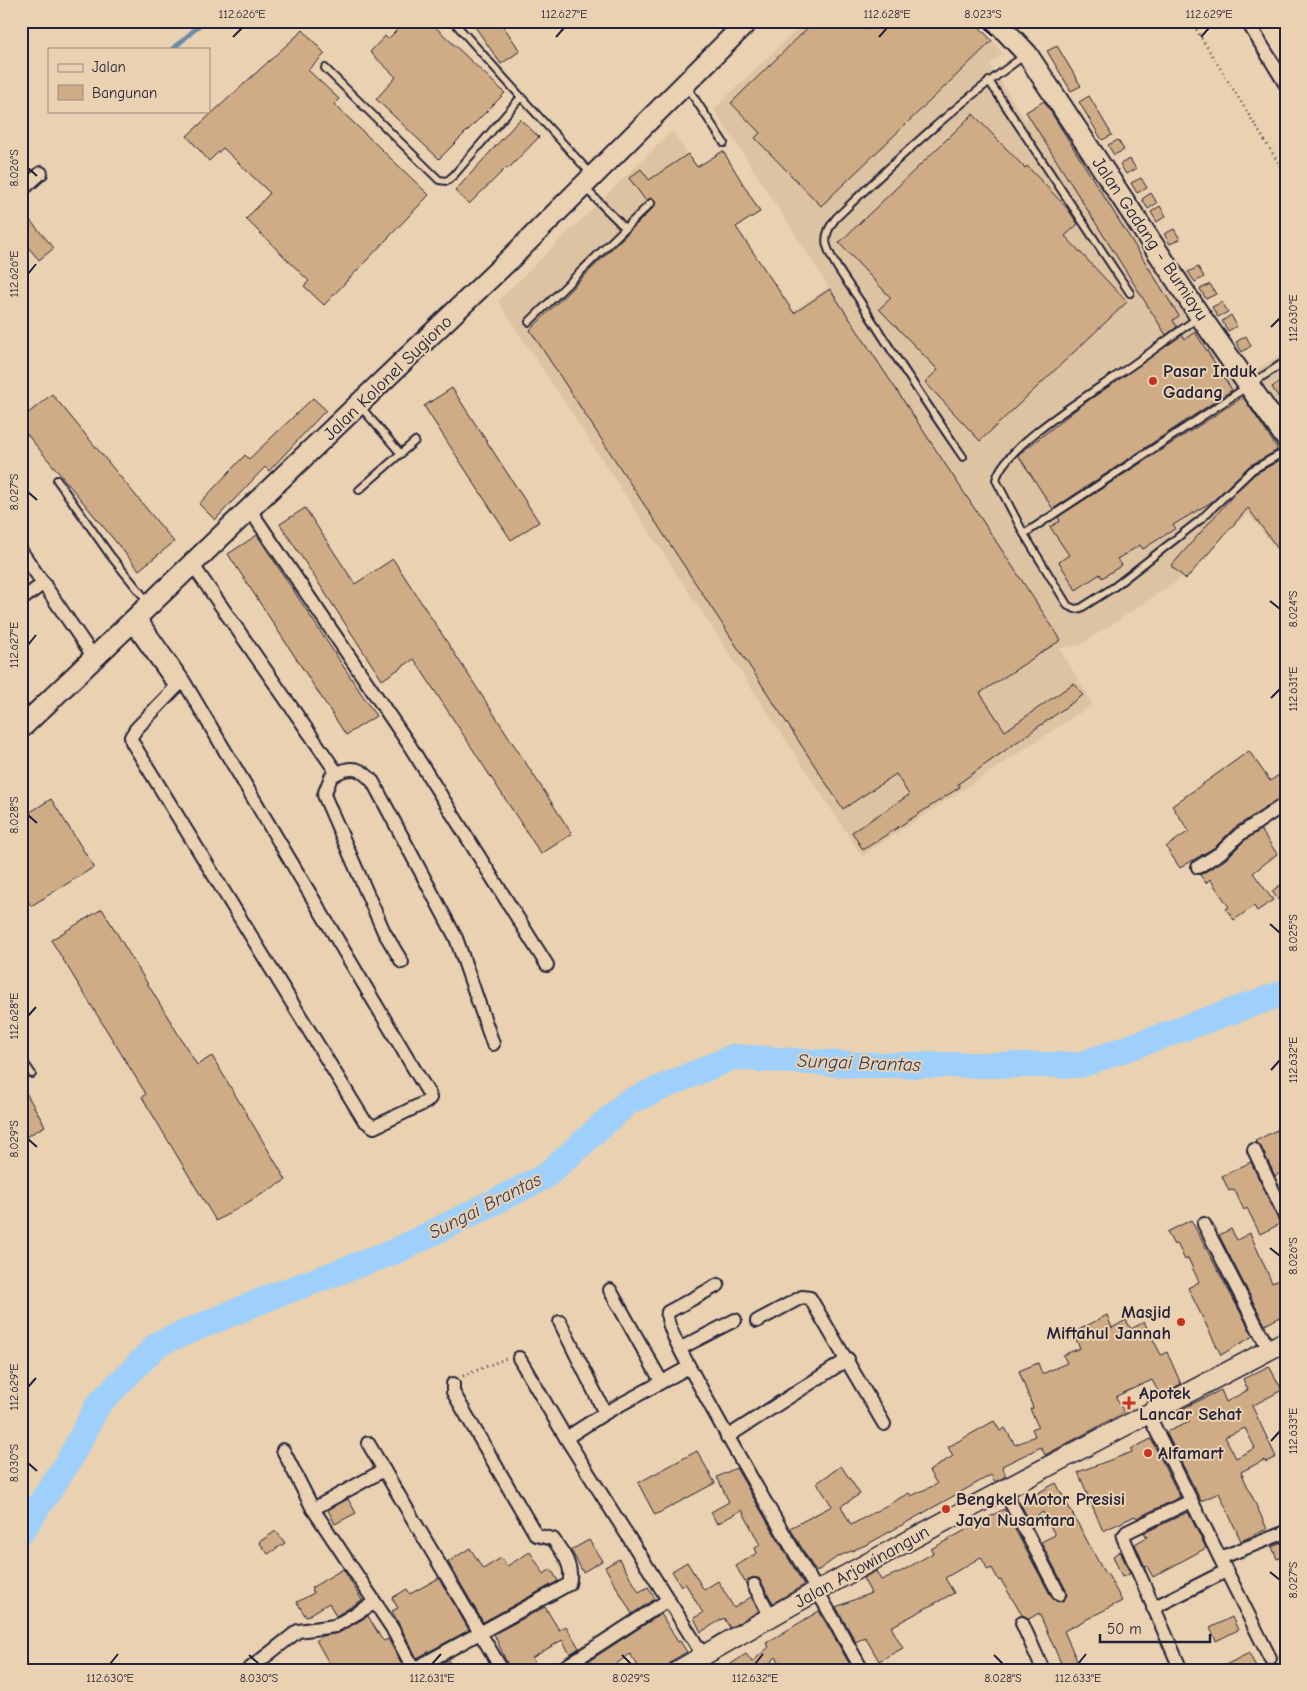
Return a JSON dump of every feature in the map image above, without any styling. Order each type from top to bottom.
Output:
[{"type":"main road","name":"Jalan Kolonel Sugiono","points":[[21,728],[360,406],[748,21]]},
{"type":"main road","name":"Jalan Gadang - Bumiayu","points":[[996,21],[1017,38],[1200,316],[1283,428]]},
{"type":"main road","name":"Jalan Arjowinangun","points":[[678,1670],[771,1616],[1004,1490],[1278,1346]]},
{"type":"street","points":[[1247,21],[1286,85]]},
{"type":"street","points":[[21,191],[41,172]]},
{"type":"street","points":[[250,510],[408,743],[547,965]]},
{"type":"street","points":[[21,551],[95,659]]},
{"type":"street","points":[[192,564],[337,772]]},
{"type":"street","points":[[21,600],[44,583]]},
{"type":"street","points":[[140,615],[428,1094],[430,1098],[426,1102],[374,1127],[364,1120],[132,742],[131,737],[136,729],[180,683]]},
{"type":"street","points":[[402,962],[384,932],[324,795],[332,777],[337,772],[346,768],[356,768],[364,772],[373,782],[456,938],[493,1044]]},
{"type":"street","points":[[1198,867],[1220,853],[1239,835],[1286,803]]},
{"type":"street","points":[[1254,1150],[1286,1218]]},
{"type":"street","points":[[1204,1224],[1278,1346]]},
{"type":"street","points":[[718,1285],[668,1312],[667,1321],[688,1367],[727,1437],[819,1591],[862,1670]]},
{"type":"street","points":[[610,1290],[660,1381]]},
{"type":"street","points":[[757,1320],[808,1297],[848,1359],[884,1424]]},
{"type":"street","points":[[680,1348],[735,1320]]},
{"type":"street","points":[[560,1322],[605,1413]]},
{"type":"street","points":[[519,1358],[566,1438],[703,1656]]},
{"type":"street","points":[[727,1437],[848,1359]]},
{"type":"street","points":[[566,1438],[605,1413],[688,1367]]},
{"type":"street","points":[[283,1450],[313,1510],[374,1604],[392,1628],[414,1670],[569,1584],[571,1576],[570,1568],[552,1539],[549,1536],[536,1535],[453,1392],[453,1384]]},
{"type":"street","points":[[1148,1414],[1270,1658]]},
{"type":"street","points":[[368,1443],[502,1670]]},
{"type":"street","points":[[313,1510],[384,1470]]},
{"type":"street","points":[[1004,1490],[1058,1594]]},
{"type":"street","points":[[1181,1670],[1123,1540],[1123,1535],[1191,1501]]},
{"type":"street","points":[[1220,1558],[1286,1532]]},
{"type":"street","points":[[1153,1608],[1226,1571]]},
{"type":"street","points":[[754,1585],[771,1616]]},
{"type":"street","points":[[560,1670],[668,1600]]},
{"type":"street","points":[[248,1670],[298,1631],[335,1626],[374,1604]]},
{"type":"street","points":[[1022,1623],[1043,1670]]},
{"type":"lane","points":[[453,21],[521,96],[625,228]]},
{"type":"lane","points":[[963,457],[885,342],[835,262],[827,246],[826,237],[830,226],[836,218],[887,169],[989,81],[1017,38]]},
{"type":"lane","points":[[325,68],[439,180],[447,181],[454,175],[521,96]]},
{"type":"lane","points":[[989,81],[1130,293]]},
{"type":"lane","points":[[685,84],[724,143]]},
{"type":"lane","points":[[529,322],[651,203]]},
{"type":"lane","points":[[1200,316],[1054,419],[1008,458],[998,470],[996,480],[1024,534],[1068,606],[1075,609],[1081,608],[1114,587],[1200,520],[1252,470],[1286,451]]},
{"type":"lane","points":[[1024,534],[1286,361]]},
{"type":"lane","points":[[360,406],[401,454]]},
{"type":"lane","points":[[359,490],[415,441]]},
{"type":"lane","points":[[57,480],[110,555],[140,615]]},
{"type":"lane","points":[[21,1058],[32,1074]]},
{"type":"path","points":[[1191,21],[1286,174]]},
{"type":"path","points":[[453,1384],[455,1379],[515,1355],[519,1358]]},
{"type":"shaded area","points":[[805,21],[850,21],[862,34],[875,21],[976,21],[1003,54],[990,65],[1025,120],[1045,108],[1286,456],[1286,562],[1248,513],[1177,581],[1082,644],[1059,648],[1093,704],[862,856],[498,301],[672,131],[792,312],[829,287],[714,109]]},
{"type":"shaded area","name":"Pasar Induk Gadang","points":[[1286,351],[1286,430],[1249,375]]},
{"type":"building","points":[[406,21],[429,21],[505,93],[439,159],[376,99],[396,77],[370,52],[385,36],[388,39]]},
{"type":"building","points":[[471,21],[500,21],[520,51],[501,64]]},
{"type":"building","points":[[815,21],[857,21],[865,30],[874,21],[974,21],[992,41],[821,206],[755,138],[760,133],[731,103]]},
{"type":"building","points":[[303,30],[325,54],[308,70],[339,99],[334,104],[429,195],[324,305],[304,286],[309,281],[246,219],[270,193],[223,148],[209,161],[187,136]]},
{"type":"building","points":[[1057,46],[1081,86],[1071,91],[1047,51]]},
{"type":"building","points":[[1089,96],[1112,135],[1102,140],[1079,102]]},
{"type":"building","points":[[1044,101],[1179,316],[1173,320],[1177,327],[1166,335],[1026,112]]},
{"type":"building","points":[[973,114],[1067,208],[1078,224],[1065,236],[1127,302],[980,441],[925,382],[938,370],[879,309],[891,298],[839,243]]},
{"type":"building","points":[[520,119],[539,137],[509,168],[507,167],[469,204],[455,191]]},
{"type":"building","points":[[1118,140],[1124,150],[1114,155],[1108,145]]},
{"type":"building","points":[[723,151],[760,212],[736,227],[794,313],[830,289],[1061,640],[980,693],[1005,731],[1074,683],[1083,695],[958,784],[960,787],[863,850],[852,832],[909,795],[896,774],[843,809],[530,330],[655,206],[655,200],[650,198],[646,201],[629,178],[641,169],[649,180],[688,154],[697,167]]},
{"type":"building","points":[[1130,159],[1136,169],[1126,174],[1120,164]]},
{"type":"building","points":[[1141,178],[1147,188],[1137,193],[1131,183]]},
{"type":"building","points":[[1151,193],[1157,203],[1148,209],[1142,199]]},
{"type":"building","points":[[1160,206],[1166,216],[1157,222],[1151,212]]},
{"type":"building","points":[[21,210],[54,248],[39,260],[21,239]]},
{"type":"building","points":[[1174,229],[1180,239],[1170,244],[1164,234]]},
{"type":"building","points":[[1198,267],[1204,277],[1195,282],[1188,272]]},
{"type":"building","points":[[1210,284],[1216,294],[1206,299],[1200,289]]},
{"type":"building","points":[[1222,302],[1228,312],[1218,317],[1212,307]]},
{"type":"building","points":[[1231,315],[1237,326],[1228,331],[1222,321]]},
{"type":"building","points":[[1195,332],[1232,390],[1053,509],[1018,455],[1079,407],[1182,335],[1185,339]]},
{"type":"building","points":[[1246,336],[1251,346],[1242,352],[1236,342]]},
{"type":"building","points":[[1286,378],[1286,409],[1272,387]]},
{"type":"building","points":[[452,388],[539,522],[511,540],[424,406]]},
{"type":"building","points":[[52,394],[174,542],[139,570],[21,427],[21,419]]},
{"type":"building","points":[[1243,397],[1277,448],[1276,451],[1249,466],[1213,501],[1173,525],[1176,528],[1143,549],[1140,545],[1117,559],[1122,565],[1102,578],[1100,574],[1076,590],[1059,562],[1069,555],[1050,527],[1060,521],[1058,517]]},
{"type":"building","points":[[313,398],[326,410],[269,471],[265,467],[215,520],[199,504],[245,455],[249,459]]},
{"type":"building","points":[[1282,459],[1286,466],[1286,560],[1248,508],[1186,579],[1171,566],[1237,491],[1255,474]]},
{"type":"building","points":[[305,508],[355,584],[393,559],[572,834],[541,854],[414,659],[382,680],[280,524]]},
{"type":"building","points":[[257,535],[376,716],[346,735],[228,554]]},
{"type":"building","points":[[1249,751],[1270,781],[1286,770],[1286,795],[1234,828],[1215,847],[1180,868],[1166,847],[1189,831],[1172,806]]},
{"type":"building","points":[[51,799],[94,867],[31,906],[21,890],[21,818]]},
{"type":"building","points":[[1261,830],[1277,854],[1253,873],[1273,900],[1257,911],[1254,906],[1234,920],[1226,909],[1229,907],[1210,879],[1206,883],[1200,875],[1225,860],[1244,841]]},
{"type":"building","points":[[1286,881],[1286,911],[1272,891]]},
{"type":"building","points":[[102,909],[197,1065],[212,1056],[286,1180],[216,1221],[142,1097],[146,1094],[51,940]]},
{"type":"building","points":[[21,1084],[45,1126],[21,1140]]},
{"type":"building","points":[[1277,1130],[1286,1148],[1286,1170],[1275,1176],[1261,1147],[1255,1141]]},
{"type":"building","points":[[1251,1162],[1280,1224],[1260,1234],[1247,1208],[1244,1210],[1234,1189],[1229,1191],[1222,1176]]},
{"type":"building","points":[[1191,1220],[1253,1336],[1221,1355],[1188,1288],[1199,1282],[1188,1258],[1185,1260],[1177,1243],[1174,1245],[1167,1232]]},
{"type":"building","points":[[1231,1229],[1237,1240],[1250,1233],[1272,1283],[1279,1280],[1286,1294],[1286,1314],[1265,1325],[1219,1235]]},
{"type":"building","points":[[1107,1315],[1112,1328],[1126,1320],[1131,1329],[1144,1322],[1161,1355],[1167,1352],[1181,1384],[1160,1395],[1152,1380],[1119,1395],[1116,1397],[1124,1412],[1045,1455],[1041,1447],[1002,1466],[1006,1476],[995,1482],[991,1475],[868,1544],[837,1557],[816,1572],[790,1528],[832,1506],[817,1483],[841,1466],[860,1494],[841,1506],[851,1525],[909,1493],[911,1496],[937,1484],[929,1471],[953,1456],[948,1447],[994,1421],[1000,1431],[1005,1428],[1015,1445],[1035,1436],[1032,1429],[1038,1426],[1030,1409],[1033,1408],[1019,1371],[1038,1363],[1042,1374],[1067,1363],[1063,1355],[1080,1348],[1073,1333]]},
{"type":"building","points":[[1269,1366],[1282,1390],[1252,1406],[1276,1457],[1266,1462],[1264,1460],[1241,1472],[1267,1529],[1241,1541],[1219,1493],[1201,1501],[1166,1432],[1190,1422],[1184,1408],[1221,1390],[1226,1402],[1248,1390],[1243,1379]],"holes":[[[1245,1428],[1255,1448],[1236,1458],[1225,1437]]]},
{"type":"building","points":[[1151,1439],[1180,1497],[1137,1518],[1135,1516],[1103,1531],[1078,1472],[1132,1452],[1131,1449]]},
{"type":"building","points":[[697,1451],[715,1483],[655,1515],[638,1483]]},
{"type":"building","points":[[736,1468],[804,1585],[773,1603],[759,1578],[751,1578],[746,1584],[736,1566],[757,1553],[755,1548],[760,1545],[742,1510],[717,1524],[711,1512],[729,1502],[717,1477]]},
{"type":"building","points":[[1056,1483],[1105,1574],[1107,1573],[1122,1601],[1064,1631],[1081,1670],[1064,1670],[1039,1613],[1029,1619],[1022,1615],[1001,1580],[999,1581],[992,1568],[988,1570],[981,1557],[945,1578],[954,1593],[891,1627],[903,1648],[879,1661],[865,1637],[856,1642],[836,1607],[871,1593],[863,1578],[876,1571],[881,1580],[902,1571],[933,1553],[931,1549],[1004,1509],[1052,1598],[1058,1602],[1063,1601],[1067,1595],[1066,1590],[1041,1542],[1055,1535],[1043,1512],[1029,1520],[1021,1505],[1035,1497],[1034,1495]]},
{"type":"building","points":[[348,1499],[356,1513],[335,1524],[328,1510]]},
{"type":"building","points":[[1188,1512],[1206,1548],[1153,1577],[1147,1566],[1145,1567],[1135,1544],[1147,1537],[1144,1533]]},
{"type":"building","points":[[276,1531],[285,1543],[268,1554],[259,1542]]},
{"type":"building","points":[[589,1540],[602,1561],[583,1572],[571,1550]]},
{"type":"building","points":[[1286,1541],[1286,1556],[1277,1559],[1272,1547]]},
{"type":"building","points":[[470,1548],[483,1569],[501,1558],[507,1566],[530,1552],[544,1574],[551,1569],[558,1581],[483,1622],[448,1562]]},
{"type":"building","points":[[1120,1551],[1130,1574],[1122,1577],[1113,1556]]},
{"type":"building","points":[[619,1559],[639,1592],[648,1587],[655,1599],[632,1614],[605,1567]]},
{"type":"building","points":[[687,1562],[704,1590],[718,1581],[734,1608],[751,1597],[759,1611],[730,1628],[724,1618],[701,1632],[694,1618],[703,1613],[685,1583],[681,1586],[672,1571]]},
{"type":"building","points":[[343,1569],[362,1600],[336,1616],[329,1603],[306,1617],[297,1602],[314,1593],[311,1588]]},
{"type":"building","points":[[439,1578],[469,1630],[417,1658],[392,1611],[398,1608],[392,1598],[407,1589],[410,1594]]},
{"type":"building","points":[[545,1607],[559,1630],[566,1626],[579,1648],[570,1654],[562,1640],[532,1658],[540,1670],[510,1670],[494,1634]]},
{"type":"building","points":[[819,1611],[853,1670],[784,1670],[776,1657],[762,1670],[722,1670],[746,1654],[752,1662],[769,1647],[766,1643]]},
{"type":"building","points":[[661,1614],[678,1642],[680,1641],[687,1652],[673,1660],[664,1670],[641,1670],[630,1654],[608,1670],[575,1670]]},
{"type":"building","points":[[368,1616],[381,1638],[384,1641],[388,1639],[405,1670],[335,1670],[329,1663],[316,1640],[322,1636],[339,1633]]},
{"type":"building","points":[[1232,1617],[1238,1630],[1216,1641],[1210,1628]]},
{"type":"building","points":[[1249,1653],[1256,1667],[1250,1670],[1216,1670]]},
{"type":"building","points":[[448,1660],[454,1670],[430,1670]]},
{"type":"waterway","points":[[174,48],[204,21]]},
{"type":"waterway","name":"Sungai Brantas","points":[[21,1532],[67,1464],[98,1405],[158,1344],[273,1296],[396,1251],[546,1176],[628,1102],[733,1057],[858,1065],[1080,1065],[1286,992]]},
{"type":"place","name":"Pasar Induk Gadang","points":[[1153,381]]},
{"type":"place","name":"Masjid Miftahul Jannah","points":[[1181,1322]]},
{"type":"place","name":"Apotek Lancar Sehat","points":[[1129,1403]]},
{"type":"place","name":"Alfamart","points":[[1148,1453]]},
{"type":"place","name":"Bengkel Motor Presisi Jaya Nusantara","points":[[946,1509]]}]
